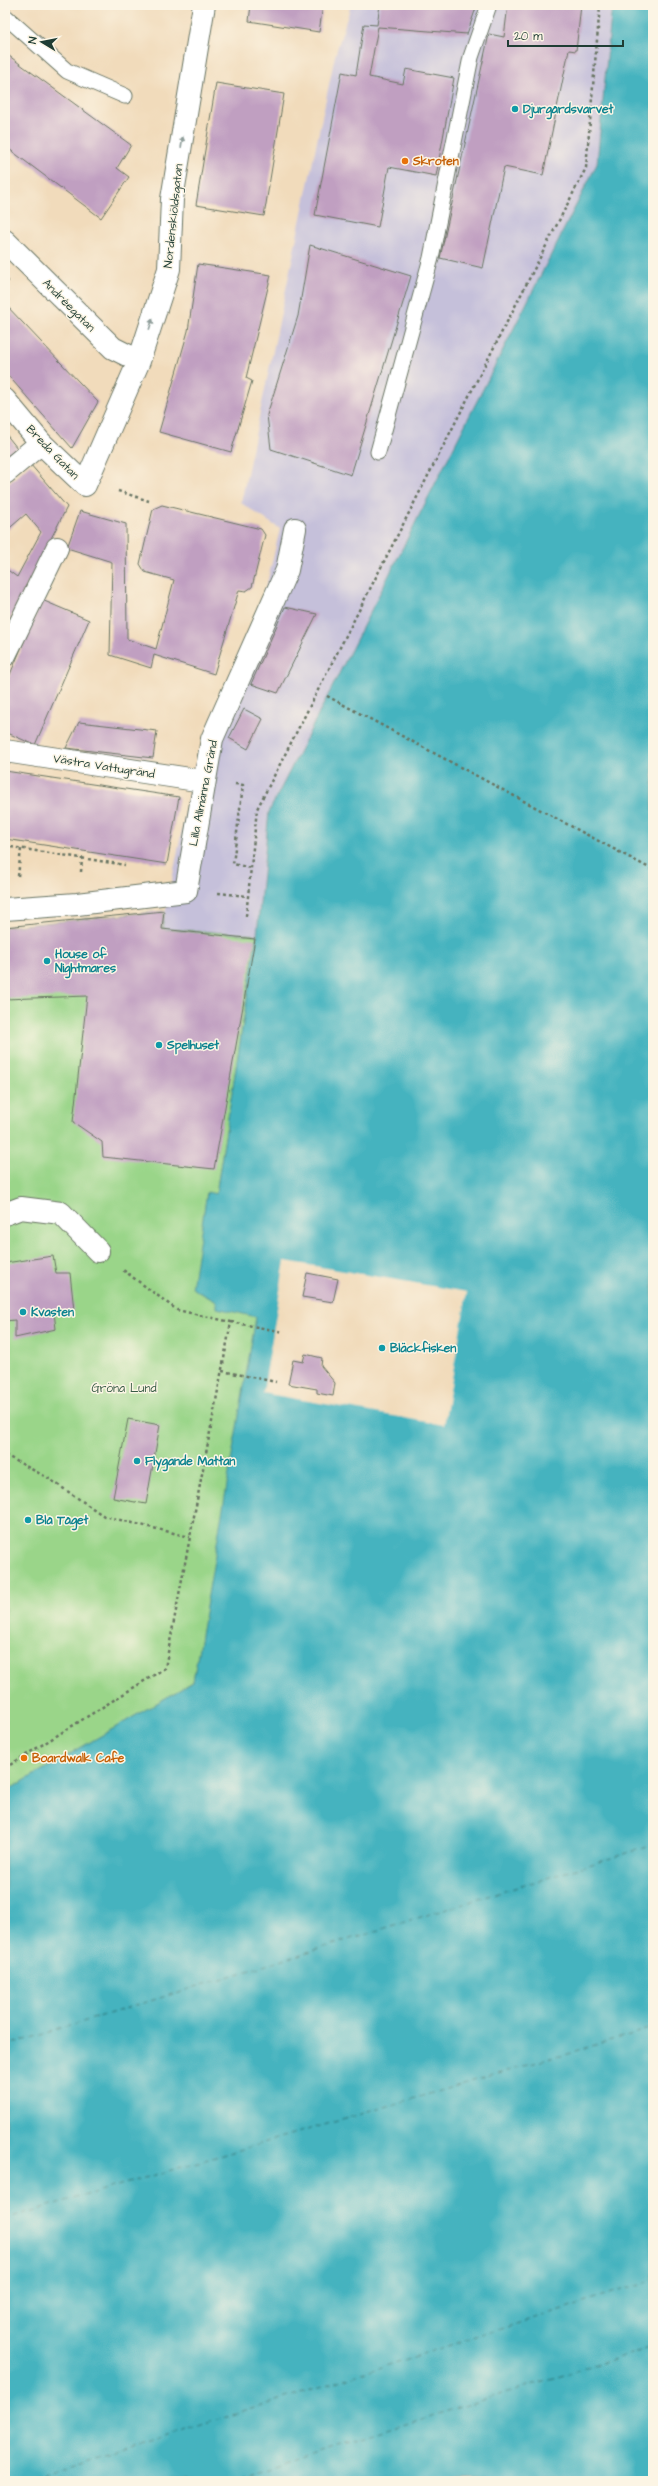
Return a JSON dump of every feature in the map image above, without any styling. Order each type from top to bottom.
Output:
[{"type":"street","name":"Nordenskiöldsgatan","points":[[85,485],[139,361],[169,269],[172,199],[204,5]]},
{"type":"street","name":"Andréegatan","points":[[5,240],[113,348],[139,361]]},
{"type":"street","name":"Breda Gatan","points":[[5,400],[41,442],[85,485]]},
{"type":"street","points":[[5,473],[41,442]]},
{"type":"street","name":"Lilla Allmänna Gränd","points":[[5,909],[78,904],[186,891],[212,739],[287,570],[295,529]]},
{"type":"street","points":[[5,655],[57,548]]},
{"type":"street","name":"Västra Vattugränd","points":[[5,751],[204,781]]},
{"type":"street","points":[[5,1214],[21,1208],[61,1213],[98,1251]]},
{"type":"lane","points":[[378,452],[431,258],[471,57],[489,5]]},
{"type":"lane","points":[[5,16],[67,71],[125,96]]},
{"type":"path","points":[[246,916],[257,809],[586,168],[600,5]]},
{"type":"path","points":[[126,493],[149,501]]},
{"type":"path","points":[[327,696],[653,870]]},
{"type":"path","points":[[204,781],[243,785],[233,864],[251,868]]},
{"type":"path","points":[[5,846],[118,864]]},
{"type":"path","points":[[20,866],[21,849]]},
{"type":"path","points":[[81,874],[82,858]]},
{"type":"path","points":[[223,894],[247,896]]},
{"type":"path","points":[[98,1251],[177,1310],[284,1332]]},
{"type":"path","points":[[5,1768],[165,1668],[231,1322]]},
{"type":"path","points":[[222,1371],[276,1382]]},
{"type":"path","points":[[5,1455],[48,1478],[104,1516],[190,1537]]},
{"type":"shaded area","points":[[351,5],[612,5],[597,164],[269,812],[257,935],[162,929],[195,766],[242,688],[280,529],[241,503],[335,56]]},
{"type":"green space","name":"Gröna Lund","points":[[164,911],[163,929],[257,935],[216,1194],[207,1193],[193,1288],[217,1302],[275,1322],[243,1400],[193,1682],[5,1792],[5,927]]},
{"type":"water","points":[[612,5],[653,5],[653,2481],[5,2481],[5,1792],[193,1682],[256,1317],[217,1308],[217,1302],[192,1288],[207,1192],[216,1194],[257,935],[269,812],[597,164]]},
{"type":"pier","points":[[285,1261],[467,1292],[444,1425],[263,1393]]},
{"type":"building","points":[[251,5],[323,5],[319,32],[249,21]]},
{"type":"building","points":[[380,5],[477,5],[467,34],[378,27],[369,77],[403,84],[406,69],[454,78],[436,176],[389,167],[378,227],[315,215],[342,72],[356,75],[364,24],[377,25]]},
{"type":"building","name":"Djurgårdsvarvet","points":[[508,5],[581,5],[576,51],[569,50],[543,175],[504,167],[483,268],[440,258],[489,34],[504,37]]},
{"type":"building","points":[[5,53],[131,145],[117,168],[129,177],[101,218],[5,146]]},
{"type":"building","points":[[216,83],[284,94],[264,216],[196,205]]},
{"type":"building","points":[[310,245],[411,276],[351,475],[271,449],[267,415],[298,316]]},
{"type":"building","points":[[198,264],[271,275],[246,378],[252,381],[231,452],[159,432],[188,331]]},
{"type":"building","points":[[5,277],[9,281],[5,285]]},
{"type":"building","points":[[5,304],[98,402],[72,448],[5,372]]},
{"type":"building","points":[[5,433],[17,448],[5,458]]},
{"type":"building","points":[[30,464],[67,507],[5,629],[5,568],[17,577],[41,532],[26,514],[5,532],[5,487]]},
{"type":"building","points":[[162,505],[261,529],[265,535],[252,587],[246,591],[239,590],[214,674],[154,655],[151,668],[110,655],[112,562],[67,548],[80,511],[126,524],[127,639],[156,649],[174,580],[145,572],[140,564],[153,509]]},
{"type":"building","points":[[42,600],[89,620],[35,745],[5,732],[5,686]]},
{"type":"building","points":[[285,607],[317,614],[278,693],[251,684]]},
{"type":"building","points":[[244,709],[263,719],[248,749],[229,738]]},
{"type":"building","points":[[79,722],[157,731],[153,758],[66,748]]},
{"type":"building","points":[[5,771],[179,797],[167,864],[5,839]]},
{"type":"building","name":"Spelhuset","points":[[164,911],[162,929],[255,939],[214,1169],[103,1157],[102,1142],[73,1122],[87,996],[5,999],[5,927]]},
{"type":"building","points":[[53,1256],[56,1273],[70,1273],[74,1310],[54,1312],[56,1329],[15,1338],[15,1320],[5,1321],[5,1263]]},
{"type":"building","points":[[307,1273],[338,1279],[333,1302],[302,1297]]},
{"type":"building","points":[[305,1354],[322,1358],[321,1366],[335,1383],[333,1396],[317,1393],[317,1389],[288,1384],[293,1360],[303,1362]]},
{"type":"building","name":"Flygande Mattan","points":[[128,1419],[160,1425],[146,1504],[113,1498]]},
{"type":"ferry route","points":[[5,2046],[653,1845]]},
{"type":"ferry route","points":[[5,2219],[653,2028]]},
{"type":"ferry route","points":[[27,2481],[653,2280]]},
{"type":"ferry route","points":[[223,2481],[653,2347]]},
{"type":"place","name":"Djurgårdsvarvet","points":[[515,109]]},
{"type":"place","name":"Skroten","points":[[405,161]]},
{"type":"place","name":"House of Nightmares","points":[[47,961]]},
{"type":"place","name":"Spelhuset","points":[[159,1045]]},
{"type":"place","name":"Kvasten","points":[[23,1312]]},
{"type":"place","name":"Bläckfisken","points":[[382,1348]]},
{"type":"place","name":"Flygande Mattan","points":[[137,1461]]},
{"type":"place","name":"Blå Tåget","points":[[28,1520]]},
{"type":"place","name":"Boardwalk Cafe","points":[[24,1758]]}]
